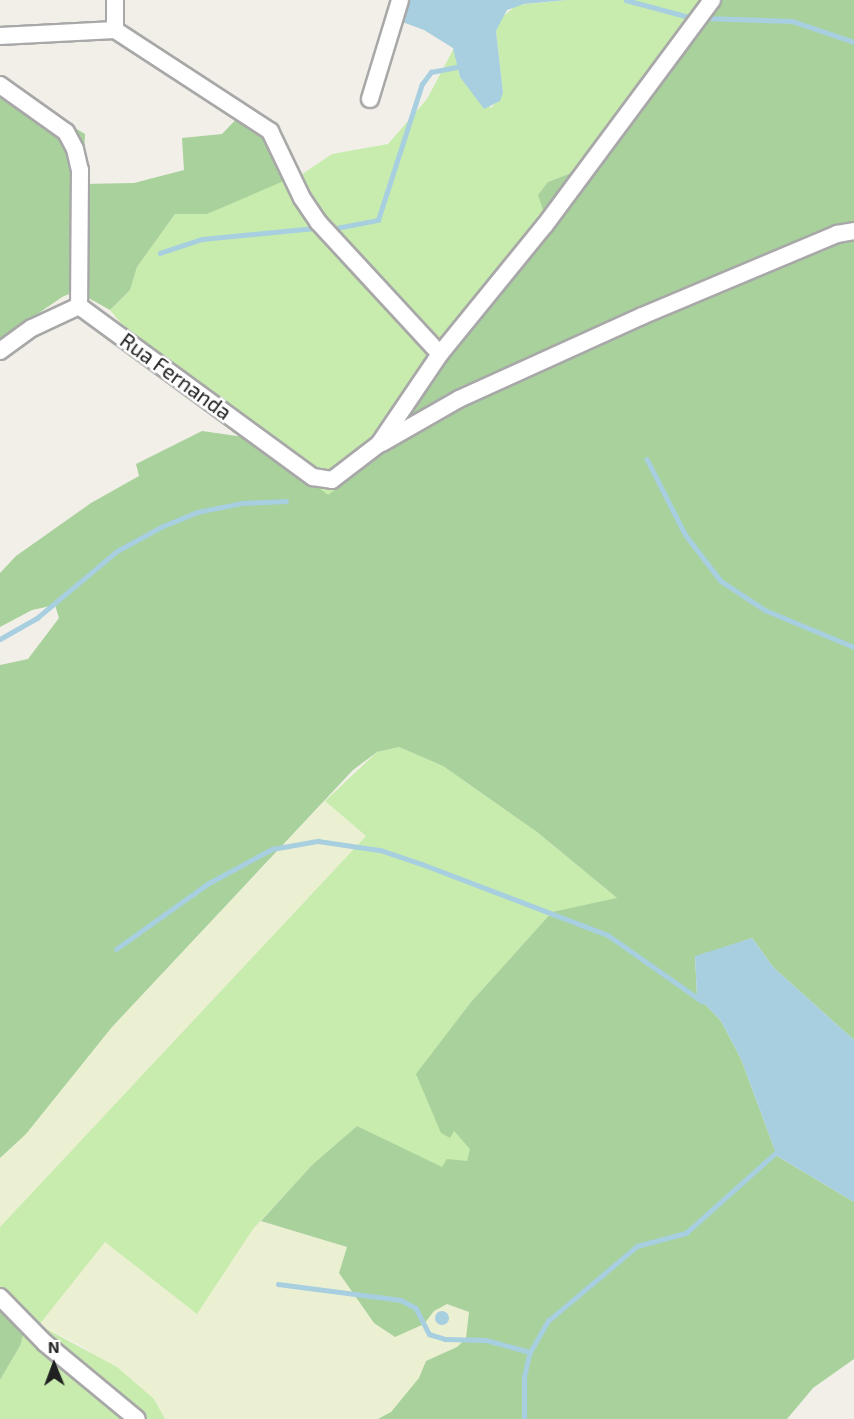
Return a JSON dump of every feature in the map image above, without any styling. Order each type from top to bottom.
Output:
[{"type":"street","points":[[115,0],[115,30]]},
{"type":"street","points":[[369,99],[400,0]]},
{"type":"street","points":[[379,444],[440,354],[545,225],[712,0]]},
{"type":"street","points":[[0,36],[115,30],[270,131],[302,198],[319,223],[440,354]]},
{"type":"street","points":[[0,85],[66,132],[75,148],[80,170],[79,306],[32,328],[0,351]]},
{"type":"street","points":[[379,444],[459,399],[642,316],[828,238],[854,231]]},
{"type":"street","name":"Rua Fernanda","points":[[79,306],[313,477],[332,480],[379,444]]},
{"type":"street","points":[[0,1297],[45,1343],[137,1419]]},
{"type":"green space","points":[[567,0],[705,0],[576,171],[548,182],[543,204],[547,222],[379,454],[328,496],[257,439],[233,433],[211,405],[129,333],[110,310],[130,290],[137,267],[175,214],[207,214],[266,186],[298,177],[332,154],[388,144],[427,99],[454,48],[460,77],[491,108],[503,93],[496,31],[502,17],[517,5]]},
{"type":"green space","points":[[705,0],[854,0],[854,1040],[774,968],[752,938],[695,957],[697,996],[721,1021],[741,1059],[777,1156],[854,1202],[854,1359],[813,1388],[787,1419],[378,1419],[391,1412],[419,1378],[426,1361],[457,1347],[466,1338],[469,1312],[447,1304],[434,1311],[424,1324],[395,1337],[374,1323],[339,1273],[347,1247],[261,1221],[312,1165],[357,1126],[442,1167],[447,1159],[467,1161],[470,1149],[454,1131],[450,1138],[441,1133],[416,1074],[471,1002],[552,912],[617,898],[537,832],[443,766],[399,747],[377,752],[353,770],[112,1027],[26,1134],[0,1158],[0,665],[28,659],[59,618],[55,605],[32,610],[0,627],[0,573],[16,556],[91,503],[139,476],[136,464],[202,431],[257,439],[328,495],[360,471],[379,454],[410,403],[547,222],[538,195],[548,182],[576,171]]},
{"type":"green space","points":[[0,83],[85,134],[83,184],[134,183],[184,170],[182,138],[222,134],[246,109],[274,133],[286,180],[207,214],[175,214],[137,267],[130,290],[110,310],[76,291],[62,297],[0,340]]},
{"type":"green space","points":[[399,747],[443,766],[537,832],[618,899],[552,912],[471,1002],[417,1074],[454,1131],[471,1149],[467,1161],[442,1168],[357,1126],[312,1165],[253,1229],[197,1314],[105,1242],[39,1325],[117,1367],[154,1399],[165,1419],[0,1419],[0,1380],[20,1346],[0,1296],[0,1227],[366,836],[325,801],[377,752]]},
{"type":"green space","points":[[325,801],[366,836],[0,1227],[0,1158],[26,1134],[112,1027]]},
{"type":"green space","points":[[261,1221],[347,1247],[339,1273],[374,1323],[424,1324],[434,1311],[447,1304],[469,1312],[466,1338],[457,1347],[426,1361],[420,1378],[391,1412],[378,1419],[165,1419],[154,1399],[82,1346],[39,1325],[105,1241],[253,1229]]},
{"type":"green space","points":[[0,1296],[27,1320],[20,1346],[0,1380]]},
{"type":"water","points":[[402,0],[567,0],[524,4],[507,10],[496,31],[503,93],[500,101],[484,109],[460,77],[453,48],[424,30],[397,20]]},
{"type":"water","points":[[752,938],[774,968],[854,1040],[854,1202],[777,1156],[741,1059],[721,1021],[697,996],[695,956]]},
{"type":"water","points":[[442,1311],[447,1313],[449,1318],[447,1323],[442,1325],[437,1323],[435,1318],[437,1313]]},
{"type":"waterway","points":[[626,0],[693,18]]},
{"type":"waterway","points":[[704,18],[792,21],[854,42]]},
{"type":"waterway","points":[[331,229],[378,220],[422,84],[431,72],[461,66]]},
{"type":"waterway","points":[[160,253],[202,239],[317,228]]},
{"type":"waterway","points":[[647,459],[685,534],[721,581],[765,610],[854,647]]},
{"type":"waterway","points":[[0,639],[37,618],[117,551],[163,526],[197,512],[242,503],[286,501]]},
{"type":"waterway","points":[[116,949],[209,883],[272,849],[318,841],[380,850],[608,935],[702,1001]]},
{"type":"waterway","points":[[524,1419],[524,1377],[530,1352],[548,1321],[637,1246],[686,1233],[780,1149]]},
{"type":"waterway","points":[[278,1284],[401,1300],[416,1308],[429,1334],[445,1339],[486,1340],[530,1352]]}]
